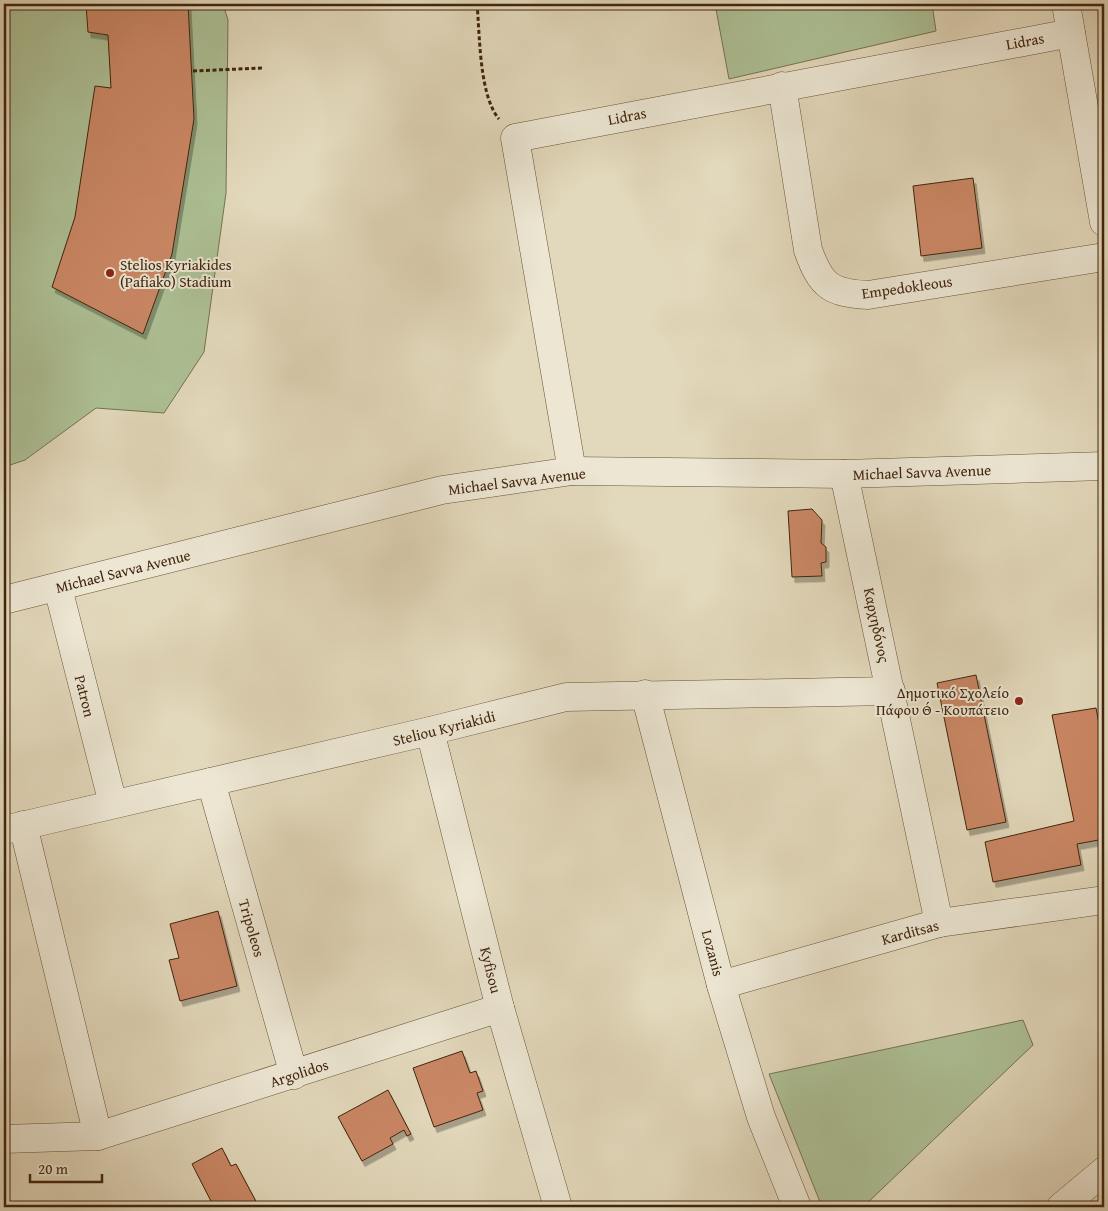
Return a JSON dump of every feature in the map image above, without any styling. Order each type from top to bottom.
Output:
[{"type":"street","points":[[1066,4],[1104,222]]},
{"type":"street","name":"Lidras","points":[[515,138],[782,86],[1071,33]]},
{"type":"street","name":"Empedokleous","points":[[782,86],[808,250],[815,269],[825,282],[843,294],[868,295],[1104,257]]},
{"type":"street","points":[[515,138],[572,471]]},
{"type":"street","name":"Michael Savva Avenue","points":[[4,600],[58,588],[442,490],[572,471],[844,474],[1104,466]]},
{"type":"street","name":"Καρχηδόνος","points":[[844,474],[940,923]]},
{"type":"street","name":"Patron","points":[[58,588],[113,804]]},
{"type":"street","name":"Steliou Kyriakidi","points":[[13,827],[430,732],[566,697],[645,694],[891,691]]},
{"type":"street","name":"Lozanis","points":[[645,694],[721,985],[761,1117],[797,1207]]},
{"type":"street","name":"Kyfisou","points":[[430,732],[500,1008],[558,1207]]},
{"type":"street","name":"Tripoleos","points":[[211,782],[294,1075]]},
{"type":"street","points":[[13,827],[98,1136]]},
{"type":"street","name":"Karditsas","points":[[721,985],[940,923],[1104,900]]},
{"type":"street","name":"Argolidos","points":[[4,1139],[98,1136],[500,1008]]},
{"type":"street","points":[[1061,1207],[1104,1171]]},
{"type":"path","points":[[477,4],[485,78],[491,109],[515,138]]},
{"type":"path","points":[[192,71],[262,68]]},
{"type":"green space","name":"Stelios Kyriakides (Pafiako) Stadium","points":[[4,4],[223,4],[228,20],[226,193],[204,352],[164,413],[96,408],[25,460],[4,467]]},
{"type":"green space","points":[[715,4],[932,4],[936,31],[729,79]]},
{"type":"green space","points":[[1023,1020],[1033,1045],[863,1207],[822,1207],[769,1074]]},
{"type":"building","points":[[86,4],[188,4],[194,119],[172,254],[143,334],[52,287],[75,217],[95,86],[111,88],[108,35],[88,32]]},
{"type":"building","points":[[973,178],[982,248],[921,256],[913,186]]},
{"type":"building","points":[[812,509],[822,520],[821,543],[826,547],[826,562],[821,563],[822,576],[792,577],[788,511]]},
{"type":"building","points":[[976,675],[1006,822],[967,830],[937,683]]},
{"type":"building","points":[[1096,708],[1104,750],[1104,839],[1077,844],[1081,865],[993,882],[985,842],[1074,821],[1052,715]]},
{"type":"building","points":[[218,911],[237,986],[180,1001],[169,960],[179,958],[170,924]]},
{"type":"building","points":[[462,1051],[470,1073],[476,1071],[483,1091],[477,1093],[483,1110],[434,1127],[413,1068]]},
{"type":"building","points":[[388,1090],[411,1134],[407,1136],[404,1130],[390,1138],[393,1144],[362,1161],[338,1117]]},
{"type":"building","points":[[222,1148],[231,1166],[236,1164],[259,1207],[214,1207],[192,1164]]},
{"type":"place","name":"Stelios Kyriakides (Pafiako) Stadium","points":[[110,273]]},
{"type":"place","name":"Δημοτικό Σχολείο Πάφου Θ΄ - Κουπάτειο","points":[[1019,701]]}]
